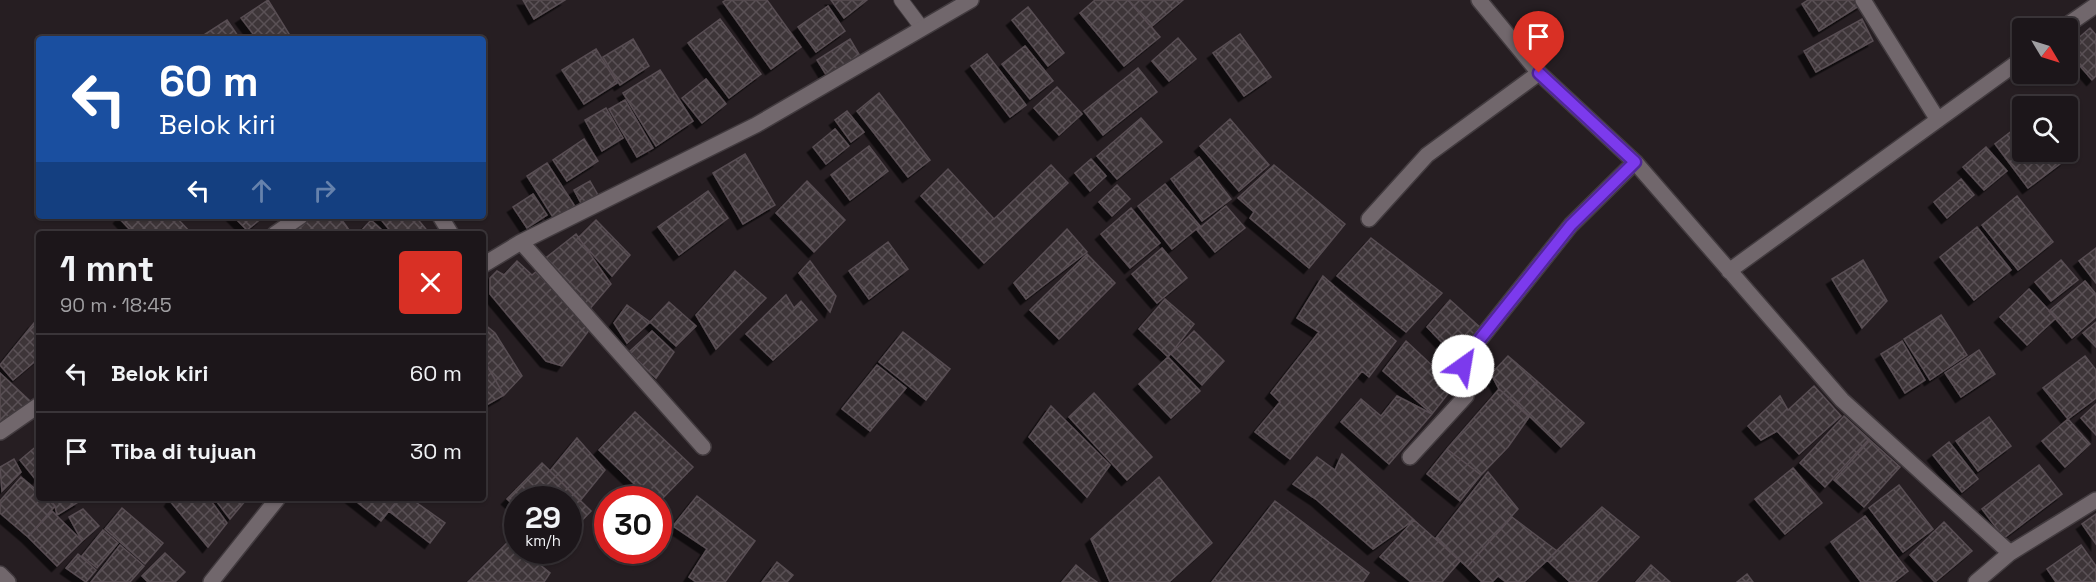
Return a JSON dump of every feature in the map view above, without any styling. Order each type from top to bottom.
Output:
[{"type":"street","points":[[486,263],[521,242],[756,125],[971,0]]},
{"type":"street","points":[[1479,0],[1539,73],[1635,162],[1842,400],[2010,553]]},
{"type":"street","points":[[1863,0],[1938,120]]},
{"type":"street","points":[[2077,18],[2096,5]]},
{"type":"street","points":[[1729,271],[2012,65]]},
{"type":"street","points":[[1369,219],[1427,155],[1539,73]]},
{"type":"street","points":[[1410,457],[1466,396],[1468,389],[1463,366],[1465,358],[1571,225],[1635,162]]},
{"type":"street","points":[[279,231],[297,219]]},
{"type":"street","points":[[521,242],[703,447]]},
{"type":"street","points":[[0,432],[36,407]]},
{"type":"street","points":[[1980,581],[2010,553],[2096,500]]},
{"type":"street","points":[[211,582],[276,501]]},
{"type":"street","points":[[0,574],[8,582]]},
{"type":"lane","points":[[902,0],[922,28]]},
{"type":"building","points":[[268,0],[290,36],[255,36],[241,18]]},
{"type":"building","points":[[523,0],[565,0],[534,19]]},
{"type":"building","points":[[726,0],[767,0],[801,47],[771,69],[723,2]]},
{"type":"building","points":[[831,0],[867,0],[844,18]]},
{"type":"building","points":[[1095,0],[1128,0],[1160,37],[1124,66],[1080,13]]},
{"type":"building","points":[[1128,0],[1183,0],[1151,27]]},
{"type":"building","points":[[1808,0],[1859,0],[1862,4],[1819,31],[1802,4]]},
{"type":"building","points":[[828,6],[845,31],[816,52],[798,27]]},
{"type":"building","points":[[1028,7],[1064,53],[1048,66],[1012,20]]},
{"type":"building","points":[[720,19],[761,74],[729,98],[688,43]]},
{"type":"building","points":[[1862,19],[1873,41],[1816,72],[1804,51]]},
{"type":"building","points":[[227,20],[238,36],[202,36]]},
{"type":"building","points":[[2090,28],[2096,35],[2096,76],[2092,80],[2078,64],[2078,38]]},
{"type":"building","points":[[1240,34],[1271,77],[1244,96],[1213,53]]},
{"type":"building","points":[[1178,38],[1196,59],[1169,81],[1152,61]]},
{"type":"building","points":[[633,39],[649,66],[620,85],[603,57]]},
{"type":"building","points":[[850,39],[863,61],[830,81],[817,60]]},
{"type":"building","points":[[1025,46],[1053,81],[1030,99],[1002,64]]},
{"type":"building","points":[[596,49],[617,83],[584,104],[562,70]]},
{"type":"building","points":[[987,54],[1026,105],[1010,117],[971,66]]},
{"type":"building","points":[[1138,68],[1157,92],[1103,135],[1084,111]]},
{"type":"building","points":[[660,70],[693,121],[656,146],[623,93]]},
{"type":"building","points":[[706,79],[726,104],[702,123],[682,98]]},
{"type":"building","points":[[1057,87],[1082,114],[1059,135],[1034,108]]},
{"type":"building","points":[[879,93],[930,160],[908,177],[857,111]]},
{"type":"building","points":[[625,100],[653,148],[637,157],[609,109]]},
{"type":"building","points":[[606,108],[623,138],[602,151],[585,120]]},
{"type":"building","points":[[847,111],[864,132],[851,142],[835,120]]},
{"type":"building","points":[[1141,118],[1162,142],[1117,179],[1097,156]]},
{"type":"building","points":[[1230,119],[1269,165],[1239,191],[1200,146]]},
{"type":"building","points":[[835,129],[849,146],[826,164],[813,147]]},
{"type":"building","points":[[2012,131],[2012,162],[2062,162],[2028,188],[1995,144]]},
{"type":"building","points":[[584,139],[598,161],[567,181],[553,160]]},
{"type":"building","points":[[869,146],[888,171],[850,200],[831,175]]},
{"type":"building","points":[[1986,147],[2007,171],[1984,190],[1963,167]]},
{"type":"building","points":[[745,154],[775,205],[743,224],[713,173]]},
{"type":"building","points":[[1199,157],[1231,199],[1202,221],[1171,179]]},
{"type":"building","points":[[1091,159],[1106,176],[1090,191],[1075,173]]},
{"type":"building","points":[[547,163],[576,208],[556,222],[527,176]]},
{"type":"building","points":[[1051,165],[1068,183],[984,263],[921,196],[948,169],[994,219]]},
{"type":"building","points":[[1274,165],[1345,224],[1309,268],[1250,218],[1254,212],[1238,198]]},
{"type":"building","points":[[1961,179],[1974,195],[1947,218],[1934,202]]},
{"type":"building","points":[[590,181],[598,195],[582,205],[574,190]]},
{"type":"building","points":[[807,181],[845,220],[814,252],[776,213]]},
{"type":"building","points":[[1165,184],[1200,226],[1172,249],[1138,206]]},
{"type":"building","points":[[1117,185],[1130,199],[1112,216],[1099,202]]},
{"type":"building","points":[[708,191],[728,218],[679,255],[658,227]]},
{"type":"building","points":[[533,194],[547,215],[527,228],[513,207]]},
{"type":"building","points":[[2017,196],[2053,242],[2018,270],[1982,225]]},
{"type":"building","points":[[1226,206],[1245,228],[1215,252],[1197,230]]},
{"type":"building","points":[[1131,208],[1160,243],[1130,268],[1101,234]]},
{"type":"building","points":[[120,219],[178,219],[189,231],[131,231]]},
{"type":"building","points":[[236,219],[261,219],[247,230]]},
{"type":"building","points":[[309,219],[341,219],[350,231],[295,231],[294,229]]},
{"type":"building","points":[[380,219],[418,219],[428,231],[390,231]]},
{"type":"building","points":[[371,220],[383,231],[361,231]]},
{"type":"building","points":[[596,220],[630,255],[612,276],[578,238]]},
{"type":"building","points":[[1977,227],[2011,270],[1974,300],[1940,257]]},
{"type":"building","points":[[1067,229],[1087,252],[1026,299],[1014,283]]},
{"type":"building","points":[[576,234],[611,284],[587,312],[543,260]]},
{"type":"building","points":[[1371,238],[1442,293],[1406,332],[1337,276]]},
{"type":"building","points":[[888,242],[908,269],[869,299],[849,271]]},
{"type":"building","points":[[1162,248],[1187,278],[1157,303],[1132,274]]},
{"type":"building","points":[[2096,248],[2096,283],[2079,261]]},
{"type":"building","points":[[1087,254],[1115,283],[1059,339],[1030,310]]},
{"type":"building","points":[[1863,260],[1887,301],[1862,328],[1832,279]]},
{"type":"building","points":[[2061,260],[2078,280],[2051,301],[2035,282]]},
{"type":"building","points":[[517,261],[532,275],[538,270],[590,329],[562,366],[546,361],[490,294],[490,278],[497,271],[504,275]]},
{"type":"building","points":[[810,261],[836,296],[830,312],[799,273]]},
{"type":"building","points":[[735,271],[766,298],[716,349],[696,315]]},
{"type":"building","points":[[1323,276],[1396,341],[1369,377],[1362,371],[1290,459],[1255,432],[1280,402],[1271,393],[1319,332],[1297,318]]},
{"type":"building","points":[[2085,281],[2096,294],[2096,317],[2072,338],[2049,311]]},
{"type":"building","points":[[2029,289],[2056,318],[2027,345],[2000,317]]},
{"type":"building","points":[[786,295],[794,308],[801,301],[817,320],[773,360],[746,334]]},
{"type":"building","points":[[1165,299],[1194,324],[1168,357],[1139,329]]},
{"type":"building","points":[[1450,300],[1484,331],[1452,353],[1427,327]]},
{"type":"building","points":[[669,302],[696,326],[676,346],[650,322]]},
{"type":"building","points":[[627,305],[650,322],[627,343],[614,323]]},
{"type":"building","points":[[1941,315],[1967,355],[1930,380],[1904,339]]},
{"type":"building","points":[[2096,322],[2096,347],[2083,333]]},
{"type":"building","points":[[34,323],[36,361],[13,380],[0,365]]},
{"type":"building","points":[[486,326],[495,333],[522,376],[504,395],[486,363]]},
{"type":"building","points":[[652,331],[674,352],[656,378],[629,352]]},
{"type":"building","points":[[1194,331],[1224,361],[1202,385],[1171,354]]},
{"type":"building","points":[[903,332],[950,369],[926,400],[879,362]]},
{"type":"building","points":[[1406,341],[1454,386],[1432,414],[1383,371]]},
{"type":"building","points":[[1902,341],[1925,380],[1905,393],[1881,354]]},
{"type":"building","points":[[1979,350],[1995,374],[1961,397],[1945,373]]},
{"type":"building","points":[[1508,356],[1537,381],[1517,404],[1499,389],[1491,374]]},
{"type":"building","points":[[2085,356],[2096,370],[2096,398],[2068,419],[2043,388]]},
{"type":"building","points":[[1168,357],[1200,391],[1171,418],[1139,384]]},
{"type":"building","points":[[486,364],[504,395],[486,405]]},
{"type":"building","points":[[877,365],[906,388],[870,431],[842,409]]},
{"type":"building","points":[[0,373],[31,402],[0,423]]},
{"type":"building","points":[[1537,381],[1584,423],[1561,447],[1517,404]]},
{"type":"building","points":[[1814,386],[1841,416],[1799,454],[1777,431],[1761,440],[1748,426],[1780,396],[1788,410]]},
{"type":"building","points":[[1499,389],[1529,417],[1508,447],[1481,475],[1447,449]]},
{"type":"building","points":[[1094,393],[1152,457],[1127,480],[1069,417]]},
{"type":"building","points":[[1397,396],[1432,414],[1389,464],[1341,422],[1361,399],[1381,416]]},
{"type":"building","points":[[2096,404],[2096,435],[2081,418]]},
{"type":"building","points":[[1051,406],[1110,465],[1087,497],[1029,437]]},
{"type":"building","points":[[635,412],[693,467],[672,489],[672,486],[636,486],[599,450]]},
{"type":"building","points":[[1844,416],[1869,439],[1825,487],[1800,463]]},
{"type":"building","points":[[1989,417],[2011,446],[1978,471],[1956,441]]},
{"type":"building","points":[[2068,419],[2090,444],[2065,467],[2042,441]]},
{"type":"building","points":[[577,438],[605,470],[582,499],[582,486],[565,486],[550,471]]},
{"type":"building","points":[[1870,440],[1900,467],[1864,507],[1834,480]]},
{"type":"building","points":[[1949,442],[1978,479],[1962,492],[1933,455]]},
{"type":"building","points":[[36,447],[36,480],[20,460]]},
{"type":"building","points":[[1447,449],[1481,475],[1460,501],[1427,474]]},
{"type":"building","points":[[1342,454],[1414,520],[1373,549],[1317,500],[1293,484],[1317,457],[1335,470]]},
{"type":"building","points":[[14,459],[21,472],[2,491],[0,467]]},
{"type":"building","points":[[542,463],[565,486],[520,486]]},
{"type":"building","points":[[2039,465],[2062,494],[2004,538],[1982,509]]},
{"type":"building","points":[[1793,468],[1822,503],[1785,534],[1755,499]]},
{"type":"building","points":[[1488,472],[1518,509],[1467,567],[1436,538]]},
{"type":"building","points":[[21,477],[36,490],[36,501],[49,501],[55,506],[28,537],[0,513],[0,501]]},
{"type":"building","points":[[1159,477],[1212,543],[1169,582],[1110,582],[1091,539]]},
{"type":"building","points":[[1899,485],[1933,529],[1903,552],[1869,508]]},
{"type":"building","points":[[697,496],[755,541],[725,582],[696,582],[689,577],[707,549],[673,526]]},
{"type":"building","points":[[51,501],[80,501],[57,515]]},
{"type":"building","points":[[170,501],[211,501],[227,523],[208,547]]},
{"type":"building","points":[[216,501],[245,501],[230,519]]},
{"type":"building","points":[[356,501],[397,501],[381,521]]},
{"type":"building","points":[[397,501],[414,501],[445,523],[430,543],[389,511]]},
{"type":"building","points":[[1275,501],[1369,573],[1363,582],[1212,582]]},
{"type":"building","points":[[582,502],[591,511],[582,520]]},
{"type":"building","points":[[1602,507],[1639,537],[1596,582],[1570,582],[1547,560]]},
{"type":"building","points":[[122,508],[163,543],[145,564],[105,529]]},
{"type":"building","points":[[83,509],[99,526],[82,541],[69,517]]},
{"type":"building","points":[[52,511],[82,541],[57,566],[28,537]]},
{"type":"building","points":[[2096,514],[2096,544],[2082,524]]},
{"type":"building","points":[[1865,516],[1908,571],[1894,582],[1861,582],[1831,542]]},
{"type":"building","points":[[1512,517],[1557,551],[1524,582],[1506,582],[1498,576],[1492,582],[1482,582],[1467,567]]},
{"type":"building","points":[[1414,520],[1460,561],[1442,582],[1411,582],[1380,557]]},
{"type":"building","points":[[1944,522],[1972,551],[1935,582],[1910,555]]},
{"type":"building","points":[[103,530],[118,543],[97,568],[82,556]]},
{"type":"building","points":[[120,545],[144,566],[130,582],[91,582]]},
{"type":"building","points":[[2081,545],[2096,566],[2096,582],[2056,582],[2047,569]]},
{"type":"building","points":[[504,546],[504,564],[539,564],[550,573],[544,582],[468,582]]},
{"type":"building","points":[[165,553],[185,572],[175,582],[148,582],[142,576]]},
{"type":"building","points":[[78,554],[96,570],[86,582],[66,568]]},
{"type":"building","points":[[777,562],[793,575],[787,582],[762,582]]},
{"type":"building","points":[[1076,565],[1090,577],[1097,582],[1062,582]]},
{"type":"building","points":[[1651,565],[1670,582],[1636,582]]},
{"type":"building","points":[[1747,574],[1753,582],[1737,582]]},
{"type":"route","points":[[1463,366],[1465,358],[1491,324],[1541,266],[1571,225],[1635,162],[1539,73]]}]
